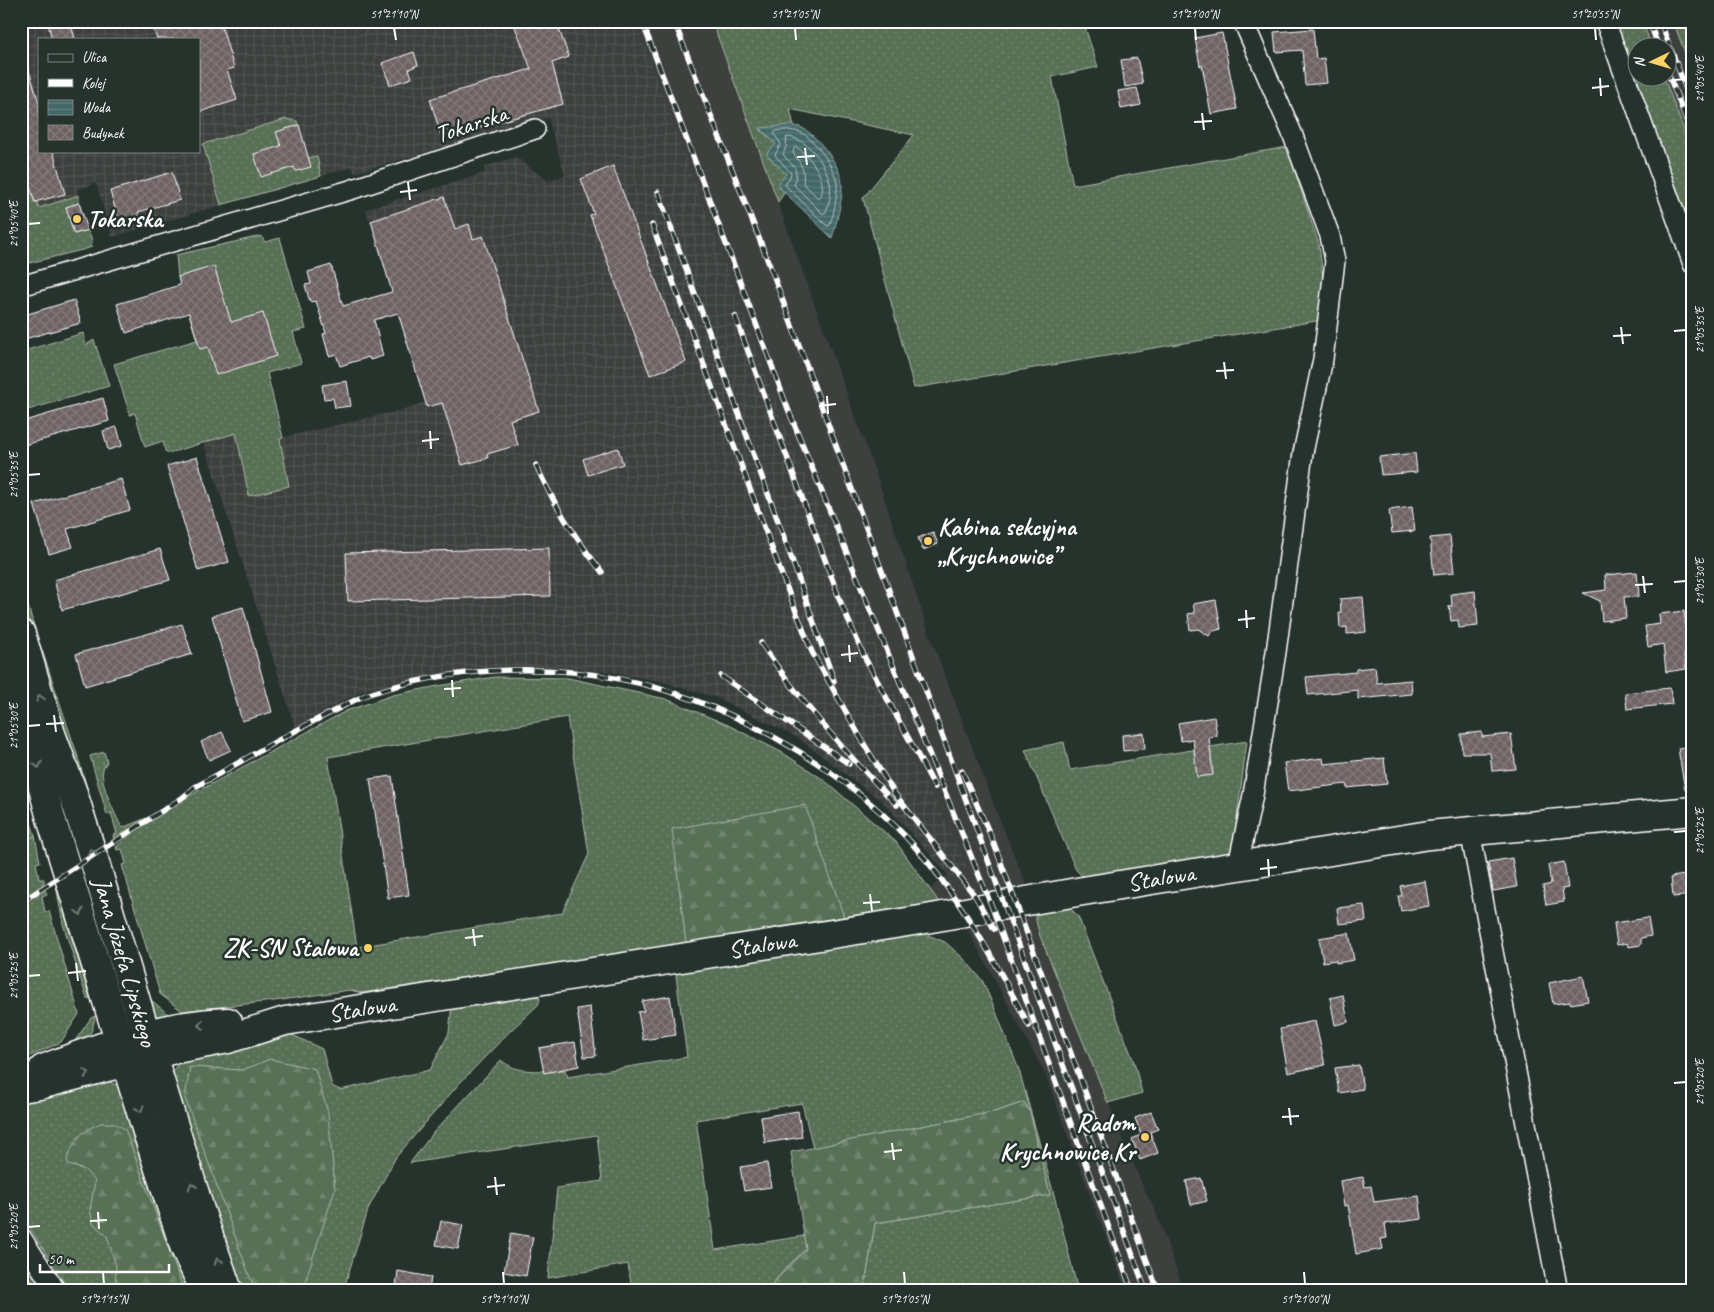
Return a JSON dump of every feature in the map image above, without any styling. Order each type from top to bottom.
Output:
[{"type":"street","points":[[1238,865],[1276,652],[1303,453],[1323,359],[1335,261],[1330,236],[1292,133],[1243,21]]},
{"type":"street","points":[[1605,21],[1693,264]]},
{"type":"street","name":"Tokarska","points":[[21,286],[350,190],[535,129]]},
{"type":"street","name":"Jana Józefa Lipskiego","points":[[21,634],[51,734],[83,823],[136,1048],[148,1135],[191,1263],[205,1291]]},
{"type":"street","name":"Jana Józefa Lipskiego","points":[[21,701],[50,815],[136,1048],[200,1210],[228,1291]]},
{"type":"street","name":"Stalowa","points":[[21,1079],[92,1050],[136,1048],[228,1039],[285,1021],[926,919],[1238,865],[1429,835],[1693,811]]},
{"type":"street","points":[[1470,831],[1558,1291]]},
{"type":"street","name":"Stalowa","points":[[21,1088],[136,1048]]},
{"type":"street","points":[[21,1237],[56,1291]]},
{"type":"shaded area","points":[[21,21],[635,21],[785,426],[910,728],[898,735],[942,814],[967,867],[951,877],[884,803],[797,737],[715,697],[659,681],[610,672],[552,667],[508,666],[430,675],[363,691],[295,727],[204,443],[236,433],[249,495],[280,438],[402,410],[425,402],[366,209],[485,173],[484,167],[516,157],[548,181],[565,175],[548,118],[355,173],[352,167],[112,237],[96,183],[77,190],[79,195],[39,209],[36,200],[21,194]]},
{"type":"shaded area","points":[[635,21],[712,21],[876,474],[929,633],[1026,885],[1040,936],[1146,1194],[1154,1207],[1184,1291],[1126,1291],[1045,1074],[968,930],[958,930],[930,888],[948,875],[884,803],[797,737],[715,697],[676,135]]},
{"type":"shaded area","points":[[1642,21],[1673,21],[1693,73],[1693,153],[1668,88],[1676,88],[1676,38],[1649,38]]},
{"type":"green space","points":[[712,21],[1083,21],[1098,67],[1052,77],[1073,185],[1287,147],[1319,245],[1328,319],[914,388],[863,198],[914,135],[790,109],[794,126],[760,129],[776,144],[766,154],[786,174],[777,185],[785,192],[778,202]]},
{"type":"green space","points":[[1613,21],[1642,21],[1649,38],[1626,38],[1626,56]]},
{"type":"green space","points":[[1673,21],[1693,21],[1693,74]]},
{"type":"green space","points":[[1638,88],[1668,88],[1693,153],[1693,236]]},
{"type":"green space","points":[[286,119],[297,121],[308,158],[317,156],[321,176],[221,205],[203,144]]},
{"type":"green space","points":[[21,194],[34,199],[39,208],[79,195],[79,203],[66,207],[74,234],[88,230],[92,240],[91,247],[21,265]]},
{"type":"green space","points":[[261,236],[265,242],[280,238],[306,329],[293,332],[301,363],[267,373],[283,438],[280,439],[289,486],[249,496],[236,433],[169,453],[165,451],[163,441],[145,447],[135,413],[130,415],[114,364],[197,340],[178,277],[176,255]]},
{"type":"green space","points":[[83,333],[86,345],[94,340],[109,386],[21,412],[21,352]]},
{"type":"green space","points":[[21,583],[35,629],[26,627],[21,610]]},
{"type":"green space","points":[[40,644],[77,754],[104,845],[97,849],[35,646]]},
{"type":"green space","points":[[495,677],[568,678],[666,699],[728,725],[783,753],[824,780],[896,842],[939,902],[361,993],[350,990],[182,1011],[160,994],[122,865],[126,864],[122,849],[117,850],[116,847],[123,841],[121,836],[114,840],[113,835],[117,834],[111,813],[107,815],[90,756],[104,752],[107,762],[103,769],[103,782],[122,828],[156,814],[346,711],[393,695]],"holes":[[[567,717],[589,854],[562,913],[357,947],[328,757]]]},
{"type":"green space","points":[[1247,741],[1234,840],[1230,852],[1224,858],[1090,879],[1081,875],[1076,870],[1025,750],[1064,742],[1070,770]]},
{"type":"green space","points":[[21,790],[35,836],[21,841]]},
{"type":"green space","points":[[805,805],[844,917],[686,943],[672,829]]},
{"type":"green space","points":[[35,836],[40,862],[36,863],[39,879],[44,879],[42,885],[47,894],[42,896],[45,912],[49,911],[79,1014],[61,1042],[21,1060],[21,894],[28,890],[21,856],[21,841]]},
{"type":"green space","points":[[21,856],[28,890],[21,894]]},
{"type":"green space","points":[[59,884],[65,915],[90,998],[87,999],[63,924],[56,886]]},
{"type":"green space","points":[[1068,906],[1078,916],[1134,1062],[1142,1093],[1108,1103],[1040,936],[1033,909]]},
{"type":"green space","points":[[913,929],[945,942],[964,959],[982,980],[1019,1070],[1054,1195],[1078,1291],[864,1291],[875,1223],[1050,1195],[1030,1112],[1024,1102],[998,1111],[813,1148],[802,1103],[696,1120],[715,1250],[804,1236],[806,1249],[773,1283],[774,1291],[632,1291],[628,1264],[548,1278],[557,1188],[602,1181],[597,1135],[410,1163],[433,1133],[501,1060],[507,1065],[523,1070],[565,1070],[568,1077],[687,1057],[675,968]]},
{"type":"green space","points":[[537,992],[540,999],[538,1005],[458,1085],[396,1157],[369,1207],[343,1291],[235,1291],[170,1085],[178,1062],[284,1031],[322,1049],[332,1086],[340,1090],[430,1070],[449,1033],[452,1004]]},
{"type":"green space","points":[[151,1000],[179,1023],[167,1021],[154,1015],[144,1001]]},
{"type":"green space","points":[[95,1016],[92,1030],[87,1038],[67,1052],[91,1018]]},
{"type":"green space","points":[[270,1059],[315,1069],[328,1113],[335,1189],[302,1291],[255,1291],[185,1098],[190,1067],[243,1070]]},
{"type":"green space","points":[[106,1080],[120,1087],[198,1291],[70,1291],[21,1214],[21,1098]]},
{"type":"green space","points":[[1024,1102],[1030,1112],[1050,1195],[875,1223],[864,1291],[774,1291],[773,1283],[806,1249],[791,1152],[998,1111]]},
{"type":"green space","points":[[101,1123],[114,1123],[125,1129],[184,1291],[115,1291],[116,1266],[107,1236],[93,1223],[90,1210],[95,1181],[85,1170],[69,1165],[67,1160],[72,1147],[79,1137],[88,1129]]},
{"type":"green space","points":[[21,1251],[47,1291],[38,1291],[21,1264]]},
{"type":"water","points":[[789,125],[802,128],[810,133],[823,146],[838,170],[842,190],[839,212],[832,238],[777,185],[786,174],[766,154],[776,144],[760,128]]},
{"type":"building","points":[[47,21],[70,21],[75,38],[52,38]]},
{"type":"building","points":[[151,21],[220,21],[234,68],[227,70],[237,100],[200,112],[200,38],[157,38]]},
{"type":"building","points":[[513,21],[556,21],[569,57],[552,63],[563,104],[442,138],[430,99],[531,69]]},
{"type":"building","points":[[1313,29],[1316,59],[1324,58],[1327,83],[1305,85],[1302,50],[1276,52],[1274,32]]},
{"type":"building","points":[[1222,33],[1237,109],[1211,114],[1195,38]]},
{"type":"building","points":[[414,52],[418,65],[409,69],[412,78],[390,85],[382,63]]},
{"type":"building","points":[[21,57],[25,57],[38,100],[38,152],[53,152],[65,194],[35,202],[21,159]]},
{"type":"building","points":[[1137,58],[1143,84],[1125,87],[1121,60]]},
{"type":"building","points":[[1137,88],[1141,105],[1121,109],[1118,91]]},
{"type":"building","points":[[299,125],[311,167],[296,171],[294,167],[261,177],[254,154],[281,146],[276,132]]},
{"type":"building","points":[[613,166],[686,362],[650,375],[590,215],[594,214],[581,179]]},
{"type":"building","points":[[172,172],[180,200],[138,212],[139,216],[119,222],[110,191]]},
{"type":"building","points":[[444,197],[455,229],[469,224],[473,239],[483,236],[539,411],[510,420],[518,445],[487,454],[488,458],[462,465],[442,403],[427,407],[398,313],[374,320],[383,356],[370,360],[369,357],[340,366],[336,354],[329,356],[323,334],[326,333],[316,301],[310,302],[305,285],[311,284],[308,272],[331,265],[343,306],[392,292],[371,221]]},
{"type":"building","name":"Tokarska","points":[[79,203],[88,230],[74,234],[66,207]]},
{"type":"building","points":[[214,266],[231,322],[263,313],[276,356],[216,375],[208,347],[200,349],[189,313],[126,333],[117,304],[180,285],[178,277]]},
{"type":"building","points":[[74,300],[81,323],[21,340],[21,316]]},
{"type":"building","points":[[347,381],[351,406],[335,408],[333,398],[324,399],[322,385]]},
{"type":"building","points":[[103,398],[109,421],[21,446],[21,422]]},
{"type":"building","points":[[117,427],[122,446],[108,450],[103,431]]},
{"type":"building","points":[[618,448],[623,464],[588,475],[583,459]]},
{"type":"building","points":[[1415,453],[1417,472],[1381,475],[1379,457]]},
{"type":"building","points":[[197,457],[229,562],[198,571],[167,466]]},
{"type":"building","points":[[121,479],[130,510],[67,529],[73,547],[49,554],[34,504]]},
{"type":"building","points":[[1412,507],[1415,531],[1392,533],[1389,510]]},
{"type":"building","name":"Kabina sekcyjna „Krychnowice”","points":[[933,532],[938,544],[923,550],[918,538]]},
{"type":"building","points":[[1450,536],[1454,573],[1434,575],[1430,538]]},
{"type":"building","points":[[549,548],[550,596],[348,601],[346,553]]},
{"type":"building","points":[[160,549],[170,580],[62,610],[54,580]]},
{"type":"building","points":[[1637,572],[1639,596],[1624,597],[1626,618],[1602,621],[1600,601],[1583,593],[1606,590],[1605,575]]},
{"type":"building","points":[[1475,591],[1478,626],[1459,628],[1458,620],[1451,621],[1449,606],[1452,606],[1451,594]]},
{"type":"building","points":[[1363,597],[1366,632],[1347,634],[1347,627],[1340,628],[1340,599]]},
{"type":"building","points":[[1216,600],[1221,629],[1213,631],[1209,636],[1198,629],[1190,630],[1188,614],[1195,613],[1193,604]]},
{"type":"building","points":[[243,607],[272,712],[242,721],[212,616]]},
{"type":"building","points":[[1684,611],[1689,653],[1684,654],[1686,669],[1666,672],[1663,644],[1648,647],[1645,626],[1660,624],[1659,614]]},
{"type":"building","points":[[182,624],[192,654],[85,686],[76,654]]},
{"type":"building","points":[[1375,667],[1377,683],[1411,680],[1412,694],[1358,699],[1358,690],[1308,695],[1306,677],[1356,672],[1356,669]]},
{"type":"building","points":[[1670,688],[1672,704],[1627,709],[1625,693]]},
{"type":"building","points":[[1214,717],[1217,736],[1209,737],[1213,775],[1197,777],[1193,739],[1181,741],[1178,723]]},
{"type":"building","points":[[222,732],[231,750],[209,760],[201,742]]},
{"type":"building","points":[[1482,732],[1482,737],[1511,734],[1516,769],[1492,771],[1490,753],[1462,753],[1461,734]]},
{"type":"building","points":[[1144,733],[1145,749],[1123,751],[1122,735]]},
{"type":"building","points":[[1693,746],[1693,789],[1685,790],[1678,748]]},
{"type":"building","points":[[1323,758],[1324,764],[1384,758],[1387,784],[1347,788],[1346,784],[1288,791],[1284,763]]},
{"type":"building","points":[[392,776],[409,895],[388,898],[370,779]]},
{"type":"building","points":[[1512,858],[1517,887],[1493,891],[1488,862]]},
{"type":"building","points":[[1564,862],[1568,888],[1562,889],[1564,902],[1546,905],[1543,886],[1551,884],[1548,865]]},
{"type":"building","points":[[1693,874],[1693,895],[1673,897],[1671,877]]},
{"type":"building","points":[[1425,881],[1429,906],[1401,911],[1398,896],[1402,896],[1400,886]]},
{"type":"building","points":[[1364,905],[1366,921],[1339,924],[1337,908]]},
{"type":"building","points":[[1648,918],[1651,936],[1641,938],[1641,945],[1628,947],[1627,943],[1617,945],[1614,923]]},
{"type":"building","points":[[1349,933],[1354,960],[1336,963],[1336,960],[1323,962],[1319,938]]},
{"type":"building","points":[[1583,976],[1588,1001],[1571,1004],[1570,1002],[1553,1004],[1549,983]]},
{"type":"building","points":[[1343,995],[1348,1022],[1335,1025],[1330,998]]},
{"type":"building","points":[[670,996],[676,1035],[643,1040],[638,1012],[644,1011],[642,1001]]},
{"type":"building","points":[[590,1007],[596,1056],[584,1057],[577,1009]]},
{"type":"building","points":[[1315,1021],[1325,1065],[1288,1073],[1280,1029]]},
{"type":"building","points":[[575,1042],[579,1066],[544,1073],[539,1048]]},
{"type":"building","points":[[1359,1065],[1363,1089],[1339,1093],[1335,1068]]},
{"type":"building","points":[[798,1111],[802,1137],[765,1143],[761,1117]]},
{"type":"building","name":"Radom Krychnowice Kr","points":[[1151,1112],[1158,1129],[1150,1132],[1158,1153],[1140,1160],[1132,1139],[1141,1135],[1135,1118]]},
{"type":"building","points":[[767,1163],[771,1187],[744,1191],[740,1167]]},
{"type":"building","points":[[1363,1177],[1365,1187],[1371,1186],[1374,1202],[1419,1196],[1422,1219],[1385,1224],[1387,1238],[1381,1239],[1383,1249],[1356,1254],[1348,1205],[1344,1206],[1340,1181]]},
{"type":"building","points":[[1201,1178],[1207,1201],[1191,1205],[1186,1181]]},
{"type":"building","points":[[441,1221],[463,1225],[458,1249],[436,1245]]},
{"type":"building","points":[[511,1233],[533,1237],[526,1276],[504,1272]]},
{"type":"building","points":[[398,1271],[431,1277],[429,1291],[396,1286]]},
{"type":"railway","points":[[642,21],[790,414],[992,907],[1132,1291]]},
{"type":"railway","points":[[674,21],[773,274],[1146,1291]]},
{"type":"railway","points":[[1649,21],[1655,38]]},
{"type":"railway","points":[[1660,21],[1693,107]]},
{"type":"railway","points":[[1674,88],[1693,137]]},
{"type":"railway","points":[[658,192],[790,554],[834,681]]},
{"type":"railway","points":[[652,225],[812,652],[895,794],[975,896],[994,929]]},
{"type":"railway","points":[[735,316],[841,603],[865,658],[935,787]]},
{"type":"railway","points":[[536,465],[566,521],[602,572]]},
{"type":"railway","points":[[761,643],[825,727],[897,805]]},
{"type":"railway","points":[[21,902],[182,798],[195,787],[294,731],[364,696],[430,678],[462,674],[526,670],[589,674],[659,688],[697,701],[774,737],[844,783],[905,836],[941,879],[988,951],[1029,1026]]},
{"type":"railway","points":[[721,676],[849,764]]},
{"type":"railway","points":[[962,771],[993,841],[1158,1291]]},
{"type":"place","name":"Tokarska","points":[[77,219]]},
{"type":"place","name":"Kabina sekcyjna „Krychnowice”","points":[[928,541]]},
{"type":"place","name":"ZK-SN Stalowa","points":[[368,948]]},
{"type":"place","name":"Radom Krychnowice Kr","points":[[1145,1137]]}]
